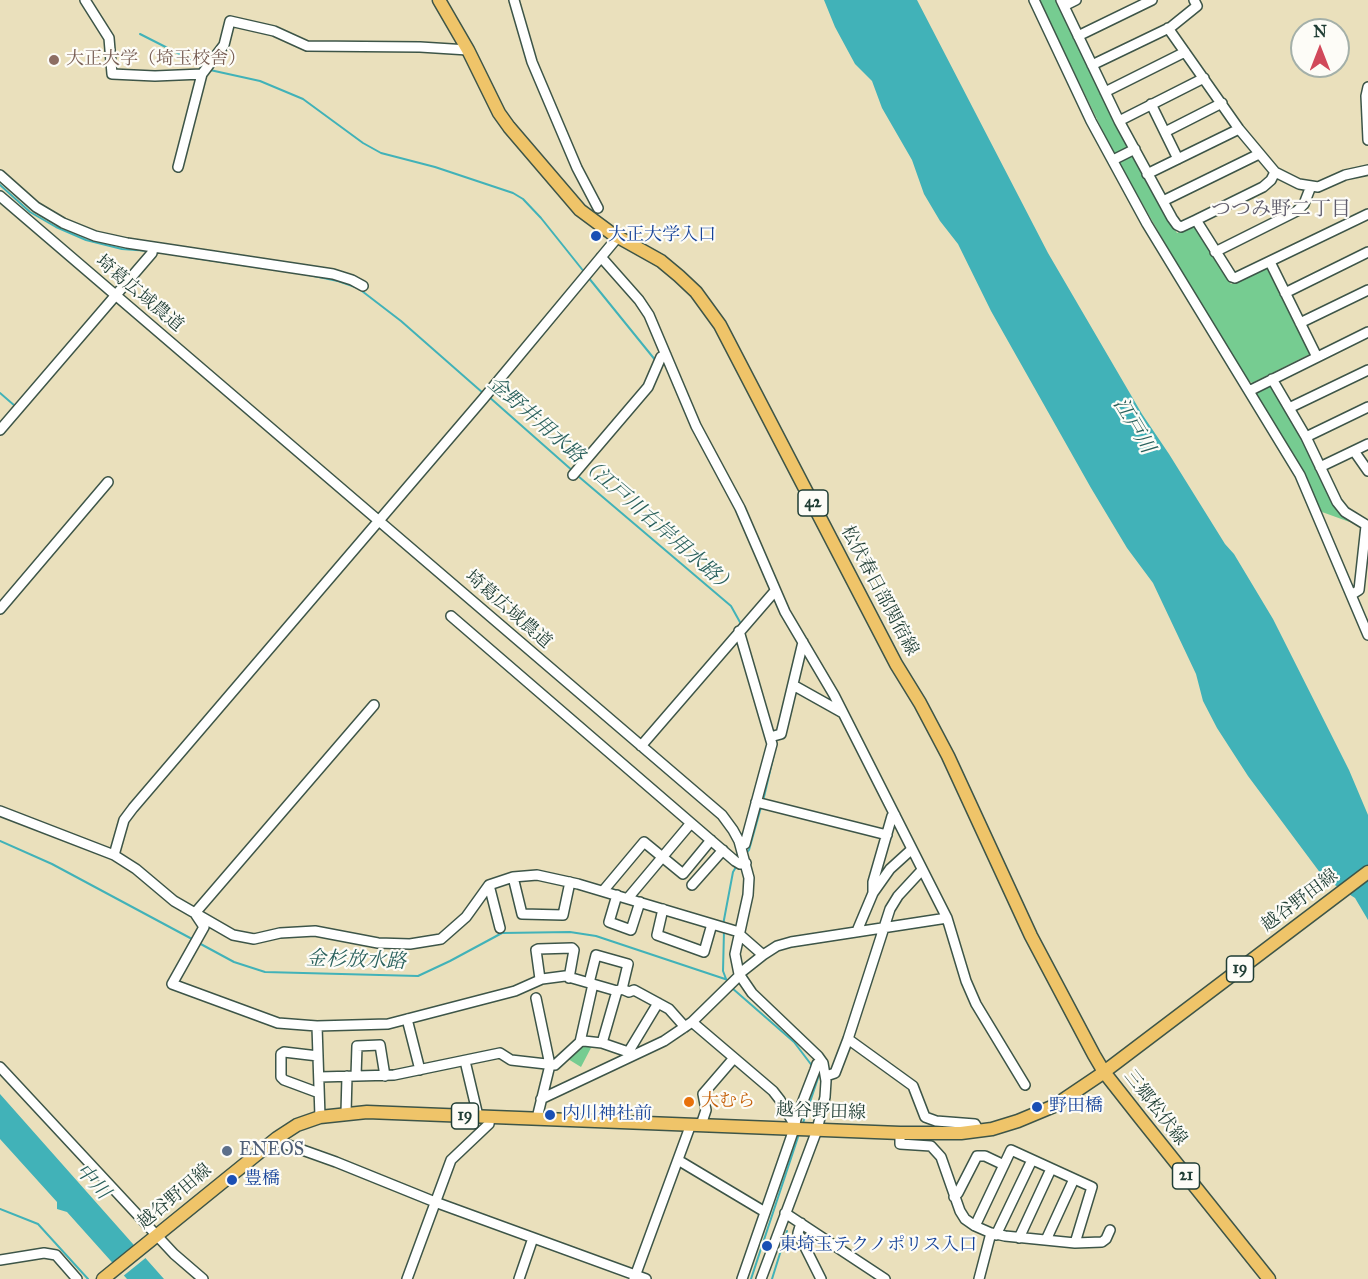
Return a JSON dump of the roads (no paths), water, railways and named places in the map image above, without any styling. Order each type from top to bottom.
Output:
[{"type":"main road","name":"松伏春日部関宿線","points":[[439,0],[468,50],[499,113],[580,210],[617,238],[661,261],[696,292],[720,325],[896,664],[948,756],[1031,936],[1075,1020],[1108,1069]]},
{"type":"main road","name":"越谷野田線","points":[[103,1279],[276,1138],[297,1125],[320,1117],[346,1113],[537,1118],[696,1125],[794,1126],[817,1130],[900,1133],[979,1131],[1018,1121],[1045,1110],[1071,1095],[1108,1069],[1368,872]]},
{"type":"main road","name":"三郷松伏線","points":[[1108,1069],[1269,1279]]},
{"type":"street","points":[[85,0],[109,38],[112,74],[155,76],[205,70]]},
{"type":"street","points":[[514,0],[536,71],[577,168],[598,208]]},
{"type":"street","points":[[1034,0],[1091,121],[1159,244],[1300,475],[1368,635]]},
{"type":"street","points":[[1076,0],[1063,3],[1119,121],[1177,225],[1180,227],[1196,220],[1263,186],[1275,172]]},
{"type":"street","points":[[1078,36],[1152,0]]},
{"type":"street","points":[[1092,64],[1168,28],[1197,6],[1194,0]]},
{"type":"street","points":[[178,167],[205,70],[224,45],[230,21],[274,31],[307,46],[410,46],[468,50]]},
{"type":"street","points":[[1168,28],[1239,129],[1275,172],[1299,184],[1318,187],[1345,175],[1368,170]]},
{"type":"street","points":[[1105,92],[1185,52]]},
{"type":"street","points":[[1119,121],[1204,78]]},
{"type":"street","points":[[1368,87],[1366,96],[1368,140]]},
{"type":"street","points":[[1151,104],[1178,159]]},
{"type":"street","points":[[1165,132],[1221,104]]},
{"type":"street","points":[[1148,174],[1239,129]]},
{"type":"street","points":[[1113,160],[1135,149]]},
{"type":"street","points":[[1162,201],[1258,154]]},
{"type":"street","points":[[0,175],[36,207],[63,223],[95,236],[153,250],[333,274],[350,284],[363,286]]},
{"type":"street","points":[[1215,252],[1297,210],[1304,204],[1311,186]]},
{"type":"street","name":"埼葛広域農道","points":[[0,196],[722,815],[741,846],[740,862],[749,878],[748,895],[735,962],[735,980]]},
{"type":"street","points":[[1196,220],[1215,252],[1235,278],[1368,214]]},
{"type":"street","points":[[114,855],[124,820],[133,808],[617,238]]},
{"type":"street","points":[[0,430],[153,250]]},
{"type":"street","points":[[1285,292],[1368,252]]},
{"type":"street","points":[[602,257],[649,315],[696,426],[740,508],[775,591],[820,669],[947,918],[966,981],[976,1004],[1025,1084]]},
{"type":"street","points":[[1270,262],[1317,357]]},
{"type":"street","points":[[1300,323],[1368,290]]},
{"type":"street","points":[[1249,391],[1368,332]]},
{"type":"street","points":[[575,472],[648,387],[661,357],[666,355]]},
{"type":"street","points":[[1290,408],[1368,370]]},
{"type":"street","points":[[1272,379],[1306,437],[1337,502],[1345,512],[1367,526],[1359,590],[1351,595]]},
{"type":"street","points":[[1306,437],[1368,407]]},
{"type":"street","points":[[1320,468],[1368,444]]},
{"type":"street","points":[[1354,452],[1368,471]]},
{"type":"street","points":[[0,609],[108,483]]},
{"type":"street","points":[[641,746],[775,591]]},
{"type":"street","points":[[451,616],[691,823],[740,862]]},
{"type":"street","points":[[741,629],[773,736],[760,803],[745,844],[741,846]]},
{"type":"street","points":[[773,736],[781,734],[803,642]]},
{"type":"street","points":[[793,685],[843,713]]},
{"type":"street","points":[[195,913],[374,705]]},
{"type":"street","points":[[760,803],[887,835]]},
{"type":"street","points":[[0,811],[114,855],[136,869],[174,901],[233,935],[254,939],[280,933],[315,932],[378,943],[410,944],[441,939],[466,917],[489,885],[513,877],[537,875],[628,898],[739,933],[763,955]]},
{"type":"street","points":[[873,893],[873,882],[892,816],[895,815]]},
{"type":"street","points":[[628,898],[691,823]]},
{"type":"street","points":[[603,891],[644,842],[683,874],[711,840]]},
{"type":"street","points":[[857,931],[873,893],[898,861],[912,849]]},
{"type":"street","points":[[692,885],[723,850]]},
{"type":"street","points":[[881,855],[898,861]]},
{"type":"street","points":[[826,1076],[835,1073],[884,927],[898,896],[922,870]]},
{"type":"street","points":[[513,877],[522,914],[563,915],[570,882]]},
{"type":"street","points":[[489,885],[500,928]]},
{"type":"street","points":[[617,895],[609,922],[631,930],[640,902]]},
{"type":"street","points":[[663,909],[657,936],[704,952],[712,924]]},
{"type":"street","points":[[195,913],[204,927],[172,984],[278,1023],[374,1026],[515,991],[540,979],[569,978],[629,992],[634,990],[669,1009],[773,1091],[794,1126]]},
{"type":"street","points":[[541,1099],[632,1052],[664,1041],[688,1025],[763,955],[777,946],[947,918]]},
{"type":"street","points":[[540,979],[536,950],[572,948],[574,950],[569,978]]},
{"type":"street","points":[[319,1077],[385,1076],[500,1053],[511,1060],[555,1065],[580,1042],[596,955],[628,964],[602,1043]]},
{"type":"street","points":[[735,980],[752,993],[813,1051],[823,1063],[826,1076],[825,1097],[817,1130],[781,1193],[765,1212],[742,1279]]},
{"type":"street","points":[[536,998],[550,1065],[537,1118]]},
{"type":"street","points":[[632,1052],[658,1003]]},
{"type":"street","points":[[407,1019],[420,1070]]},
{"type":"street","points":[[317,1026],[320,1117]]},
{"type":"street","points":[[848,1039],[913,1086],[925,1117],[936,1121],[975,1124],[979,1131]]},
{"type":"street","points":[[580,1042],[602,1043],[632,1052]]},
{"type":"street","points":[[346,1113],[357,1046],[380,1045],[385,1076]]},
{"type":"street","points":[[318,1056],[284,1052],[281,1054],[281,1077],[320,1094]]},
{"type":"street","points":[[635,1277],[678,1160],[706,1110],[703,1094],[734,1058]]},
{"type":"street","points":[[407,1279],[451,1160],[489,1124],[484,1117],[465,1061]]},
{"type":"street","points":[[762,1279],[785,1213],[781,1193],[794,1126],[814,1070],[817,1064],[823,1063]]},
{"type":"street","points":[[0,1067],[156,1237],[203,1279]]},
{"type":"street","points":[[900,1133],[900,1144],[931,1146],[941,1157],[954,1197],[965,1219],[975,1226],[994,1234],[1075,1243],[1102,1242],[1110,1230]]},
{"type":"street","points":[[276,1138],[280,1142],[435,1202],[635,1277],[646,1279]]},
{"type":"street","points":[[975,1226],[1011,1150],[1092,1187],[1075,1243]]},
{"type":"street","points":[[954,1197],[977,1156],[986,1156],[1004,1165]]},
{"type":"street","points":[[678,1160],[765,1212]]},
{"type":"street","points":[[979,1279],[994,1234],[1032,1160]]},
{"type":"street","points":[[1019,1238],[1051,1169]]},
{"type":"street","points":[[1046,1240],[1074,1179]]},
{"type":"street","points":[[785,1213],[885,1279]]},
{"type":"street","points":[[801,1222],[798,1233],[821,1279]]},
{"type":"street","points":[[519,1279],[533,1238]]},
{"type":"street","points":[[0,1260],[44,1253],[56,1255],[77,1279]]},
{"type":"water","name":"江戸川","points":[[824,0],[917,0],[1048,253],[1142,414],[1225,544],[1234,554],[1273,619],[1349,770],[1368,815],[1368,920],[1355,898],[1324,878],[1248,776],[1217,728],[1203,701],[1196,674],[1153,583],[1127,548],[1091,488],[991,311],[958,244],[940,221],[924,194],[912,160],[882,108],[872,81],[855,64],[835,27]]},
{"type":"water","points":[[0,1094],[164,1279],[127,1279],[67,1212],[57,1209],[57,1202],[0,1139]]},
{"type":"waterway","points":[[140,34],[205,67]]},
{"type":"waterway","points":[[210,70],[260,81],[303,99],[363,143],[381,153],[435,167],[513,193],[523,199],[541,218],[585,273]]},
{"type":"waterway","name":"金野井用水路（江戸川右岸用水路）","points":[[0,185],[30,212],[56,227],[86,240],[122,249],[150,251]]},
{"type":"waterway","name":"金野井用水路（江戸川右岸用水路）","points":[[188,257],[263,268]]},
{"type":"waterway","name":"金野井用水路（江戸川右岸用水路）","points":[[304,274],[358,288],[401,321],[483,393]]},
{"type":"waterway","points":[[588,277],[656,361]]},
{"type":"waterway","points":[[0,393],[15,406],[12,409]]},
{"type":"waterway","name":"金野井用水路（江戸川右岸用水路）","points":[[488,396],[574,472]]},
{"type":"waterway","name":"金野井用水路（江戸川右岸用水路）","points":[[578,476],[731,606],[741,624]]},
{"type":"waterway","name":"金野井用水路（江戸川右岸用水路）","points":[[744,633],[754,667]]},
{"type":"waterway","name":"金野井用水路（江戸川右岸用水路）","points":[[763,801],[774,754]]},
{"type":"waterway","name":"金野井用水路（江戸川右岸用水路）","points":[[745,855],[749,850],[761,807]]},
{"type":"waterway","name":"金杉放水路","points":[[0,841],[52,864],[192,939]]},
{"type":"waterway","name":"金野井用水路（江戸川右岸用水路）","points":[[723,925],[733,872],[736,867]]},
{"type":"waterway","name":"金野井用水路（江戸川右岸用水路）","points":[[724,931],[723,971],[728,984]]},
{"type":"waterway","name":"金杉放水路","points":[[197,942],[234,962],[265,972],[418,976],[502,933],[570,932],[596,936],[725,979]]},
{"type":"waterway","name":"金野井用水路（江戸川右岸用水路）","points":[[732,988],[794,1042],[813,1067]]},
{"type":"waterway","name":"金野井用水路（江戸川右岸用水路）","points":[[802,1126],[819,1075],[817,1072]]},
{"type":"waterway","points":[[751,1279],[799,1134]]},
{"type":"waterway","points":[[0,1209],[38,1224],[88,1279]]},
{"type":"waterway","points":[[772,1279],[787,1231]]},
{"type":"waterway","points":[[808,1244],[826,1279]]},
{"type":"waterway","points":[[868,1273],[876,1279]]},
{"type":"place","name":"大正大学（埼玉校舎）","points":[[54,60]]},
{"type":"place","name":"大正大学入口","points":[[596,236]]},
{"type":"place","name":"大むら","points":[[689,1102]]},
{"type":"place","name":"野田橋","points":[[1037,1107]]},
{"type":"place","name":"内川神社前","points":[[550,1115]]},
{"type":"place","name":"ENEOS","points":[[227,1151]]},
{"type":"place","name":"豊橋","points":[[232,1180]]},
{"type":"place","name":"東埼玉テクノポリス入口","points":[[767,1246]]},
{"type":"district","name":"つつみ野二丁目","points":[[1281,210]]},
{"type":"water label","name":"中川","points":[[92,1182]]}]
